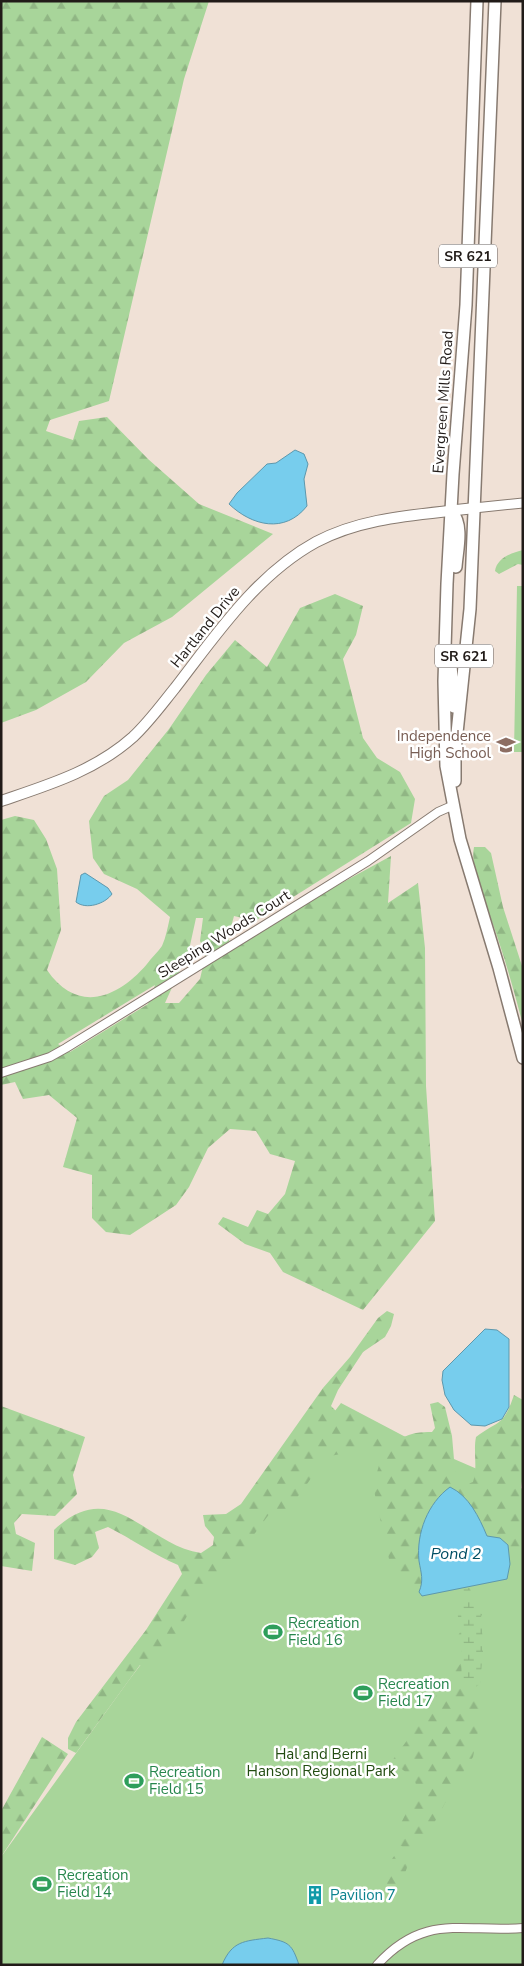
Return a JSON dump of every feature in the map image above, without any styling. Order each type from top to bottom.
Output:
[{"type":"main road","name":"Evergreen Mills Road","points":[[477,1],[466,305],[451,511],[444,680],[446,766],[473,888],[499,968],[523,1058]]},
{"type":"main road","name":"Evergreen Mills Road","points":[[454,805],[457,722],[470,610],[495,1]]},
{"type":"main road","name":"Hartland Drive","points":[[1,801],[73,775],[94,765],[129,740],[152,716],[239,606],[268,577],[292,558],[317,542],[346,529],[372,521],[474,508]]},
{"type":"main road","points":[[451,511],[456,517],[458,526],[451,672],[452,699],[457,722]]},
{"type":"street","points":[[474,508],[523,503]]},
{"type":"street","name":"Sleeping Woods Court","points":[[1,1073],[50,1057],[66,1048],[375,856],[438,812],[454,805]]},
{"type":"street","points":[[377,1965],[399,1944],[437,1929],[470,1927],[523,1928]]},
{"type":"green space","points":[[1,1],[209,1],[184,79],[109,401],[50,420],[46,431],[73,440],[79,421],[107,417],[148,459],[199,504],[273,534],[172,617],[124,643],[86,682],[36,710],[1,723]]},
{"type":"green space","points":[[523,550],[523,565],[518,564],[499,574],[495,571],[496,566],[502,559]]},
{"type":"green space","points":[[517,586],[523,586],[523,752],[514,752]]},
{"type":"green space","points":[[335,594],[363,606],[356,635],[343,659],[363,738],[377,758],[400,772],[415,799],[411,823],[255,921],[234,916],[228,938],[233,949],[336,886],[391,856],[388,903],[418,883],[425,948],[426,1086],[435,1221],[363,1310],[283,1272],[270,1253],[245,1244],[218,1224],[223,1217],[248,1227],[257,1210],[268,1214],[285,1194],[295,1161],[270,1154],[256,1131],[230,1129],[208,1148],[189,1187],[176,1205],[130,1235],[106,1232],[92,1218],[92,1175],[63,1167],[77,1118],[49,1095],[23,1099],[15,1082],[1,1085],[1,820],[15,816],[34,820],[46,839],[57,869],[61,930],[47,970],[59,984],[71,993],[84,997],[97,997],[123,986],[147,964],[162,946],[170,917],[137,889],[104,874],[93,858],[89,821],[104,796],[128,780],[169,729],[206,675],[235,640],[267,667],[300,608]],"holes":[[[196,918],[203,918],[200,941],[206,953],[200,979],[179,1003],[165,1003],[189,950]],[[155,985],[148,1004],[70,1052],[58,1044]]]},
{"type":"green space","points":[[474,847],[485,847],[491,853],[503,907],[523,969],[523,1025],[494,926],[477,879],[474,868]]},
{"type":"green space","points":[[387,1311],[394,1314],[391,1326],[385,1337],[363,1352],[338,1390],[331,1406],[336,1411],[347,1410],[355,1412],[385,1435],[397,1438],[416,1433],[432,1432],[435,1428],[430,1404],[438,1402],[445,1407],[452,1436],[455,1471],[465,1485],[473,1482],[476,1437],[503,1418],[514,1395],[523,1400],[523,1475],[519,1500],[522,1555],[517,1560],[509,1556],[508,1545],[487,1536],[480,1520],[419,1560],[423,1583],[416,1594],[396,1576],[389,1559],[373,1486],[382,1455],[380,1450],[375,1449],[335,1455],[321,1460],[286,1514],[276,1511],[270,1513],[218,1583],[196,1602],[160,1656],[145,1666],[140,1665],[76,1753],[68,1749],[68,1738],[76,1722],[146,1630],[182,1574],[178,1565],[160,1557],[108,1527],[95,1532],[99,1548],[92,1557],[75,1565],[54,1559],[54,1530],[75,1515],[94,1509],[112,1511],[129,1518],[181,1547],[201,1553],[213,1545],[214,1537],[205,1526],[203,1515],[226,1514],[241,1504],[323,1388],[350,1357],[378,1318]]},
{"type":"green space","name":"Hal and Berni Hanson Regional Park","points":[[341,1403],[417,1443],[523,1489],[523,1965],[1,1965],[1,1857],[129,1680]]},
{"type":"green space","points":[[1,1406],[85,1437],[73,1475],[77,1494],[55,1516],[22,1514],[14,1523],[16,1534],[35,1543],[32,1571],[1,1566]]},
{"type":"green space","points":[[470,1588],[475,1613],[482,1614],[478,1626],[482,1628],[483,1651],[480,1684],[474,1688],[462,1684],[462,1653],[458,1636],[462,1628],[461,1625],[455,1624],[455,1619],[458,1617],[457,1608],[464,1604],[461,1589]]},
{"type":"green space","points":[[461,1658],[462,1684],[474,1688],[480,1684],[480,1722],[473,1757],[423,1843],[413,1853],[396,1843],[399,1827],[418,1790],[414,1779],[392,1761],[416,1728],[414,1726],[460,1664]]},
{"type":"green space","points":[[42,1737],[68,1754],[1,1857],[1,1811]]},
{"type":"green space","points":[[397,1852],[410,1860],[401,1883],[396,1886],[388,1885],[385,1887],[377,1880]]},
{"type":"water","points":[[295,450],[304,454],[308,464],[304,479],[307,506],[298,515],[289,521],[268,524],[248,518],[229,504],[237,493],[267,464],[276,463]]},
{"type":"water","points":[[85,873],[108,888],[112,894],[109,898],[90,906],[76,902],[81,875]]},
{"type":"water","points":[[485,1329],[497,1330],[509,1339],[509,1407],[502,1419],[485,1426],[471,1425],[454,1410],[445,1395],[442,1380],[443,1371]]},
{"type":"water","name":"Pond 2","points":[[450,1487],[468,1501],[487,1536],[500,1538],[508,1545],[510,1564],[507,1579],[422,1596],[419,1592],[422,1580],[419,1561],[419,1540],[425,1520],[435,1501]]},
{"type":"water","points":[[268,1938],[289,1945],[299,1965],[222,1965],[230,1951],[240,1944]]},
{"type":"place","name":"Independence High School","points":[[506,745]]},
{"type":"place","name":"Recreation Field 16","points":[[273,1632]]},
{"type":"place","name":"Recreation Field 17","points":[[363,1693]]},
{"type":"place","name":"Recreation Field 15","points":[[134,1781]]},
{"type":"place","name":"Recreation Field 14","points":[[42,1884]]},
{"type":"place","name":"Pavilion 7","points":[[315,1895]]}]
